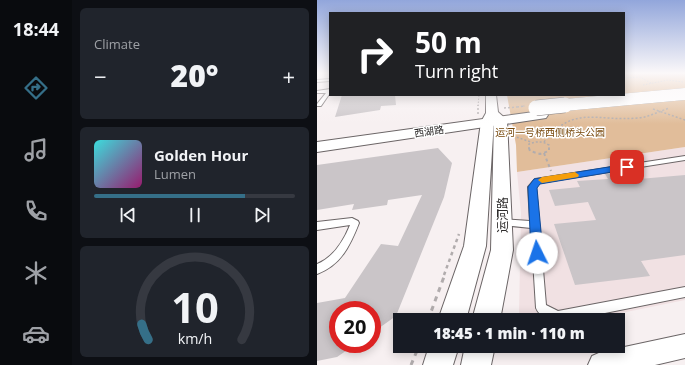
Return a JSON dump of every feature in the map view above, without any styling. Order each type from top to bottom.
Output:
[{"type":"main road","points":[[539,112],[685,94]]},
{"type":"main road","points":[[539,112],[685,101]]},
{"type":"main road","name":"西湖路","points":[[317,147],[539,112]]},
{"type":"main road","name":"西湖路","points":[[317,138],[493,120]]},
{"type":"street","name":"运河路","points":[[488,313],[502,250],[502,222],[491,96]]},
{"type":"street","name":"运河路","points":[[454,313],[475,246],[493,120]]},
{"type":"street","points":[[601,365],[685,346]]},
{"type":"street","points":[[438,365],[442,353]]},
{"type":"street","points":[[476,365],[479,353]]},
{"type":"lane","points":[[317,92],[329,91]]},
{"type":"lane","points":[[317,105],[319,105],[329,92]]},
{"type":"lane","points":[[685,158],[537,181],[532,187],[541,308],[557,317],[685,292]]},
{"type":"lane","points":[[317,226],[351,221],[355,223],[335,258],[321,268],[317,269]]},
{"type":"lane","points":[[502,222],[535,225]]},
{"type":"path","points":[[480,96],[493,120],[531,142],[544,142],[549,145],[550,149],[544,154],[537,153],[530,150],[528,146],[531,142]]},
{"type":"path","points":[[493,120],[517,107]]},
{"type":"path","points":[[544,142],[557,127],[571,120],[581,118],[613,117],[630,119],[647,117],[672,107]]},
{"type":"path","points":[[544,154],[555,178]]},
{"type":"path","points":[[431,313],[460,231]]},
{"type":"path","points":[[411,365],[416,353]]},
{"type":"shaded area","points":[[685,147],[685,300],[621,313],[519,313],[521,213],[517,172]]},
{"type":"green space","name":"运河一号桥西侧桥头公园","points":[[625,90],[685,90],[685,147],[517,172],[516,145],[507,96],[625,96]]},
{"type":"building","points":[[342,96],[395,96],[396,105],[381,106],[380,110],[335,117]]},
{"type":"building","points":[[438,148],[452,163],[444,197],[397,313],[393,313],[393,318],[381,327],[381,301],[329,301],[329,353],[343,353],[337,357],[317,361],[317,303],[345,298],[381,244],[398,246],[422,195],[388,200],[387,205],[352,210],[354,204],[317,210],[317,165]]},
{"type":"building","points":[[633,172],[639,179],[685,175],[685,255],[641,261],[650,276],[575,285],[554,224],[596,220],[588,202],[555,206],[549,190],[580,187],[577,181],[608,179],[605,174]]},
{"type":"slow traffic","points":[[542,180],[575,175]]},
{"type":"route","points":[[537,253],[532,187],[537,181],[627,167]]}]
